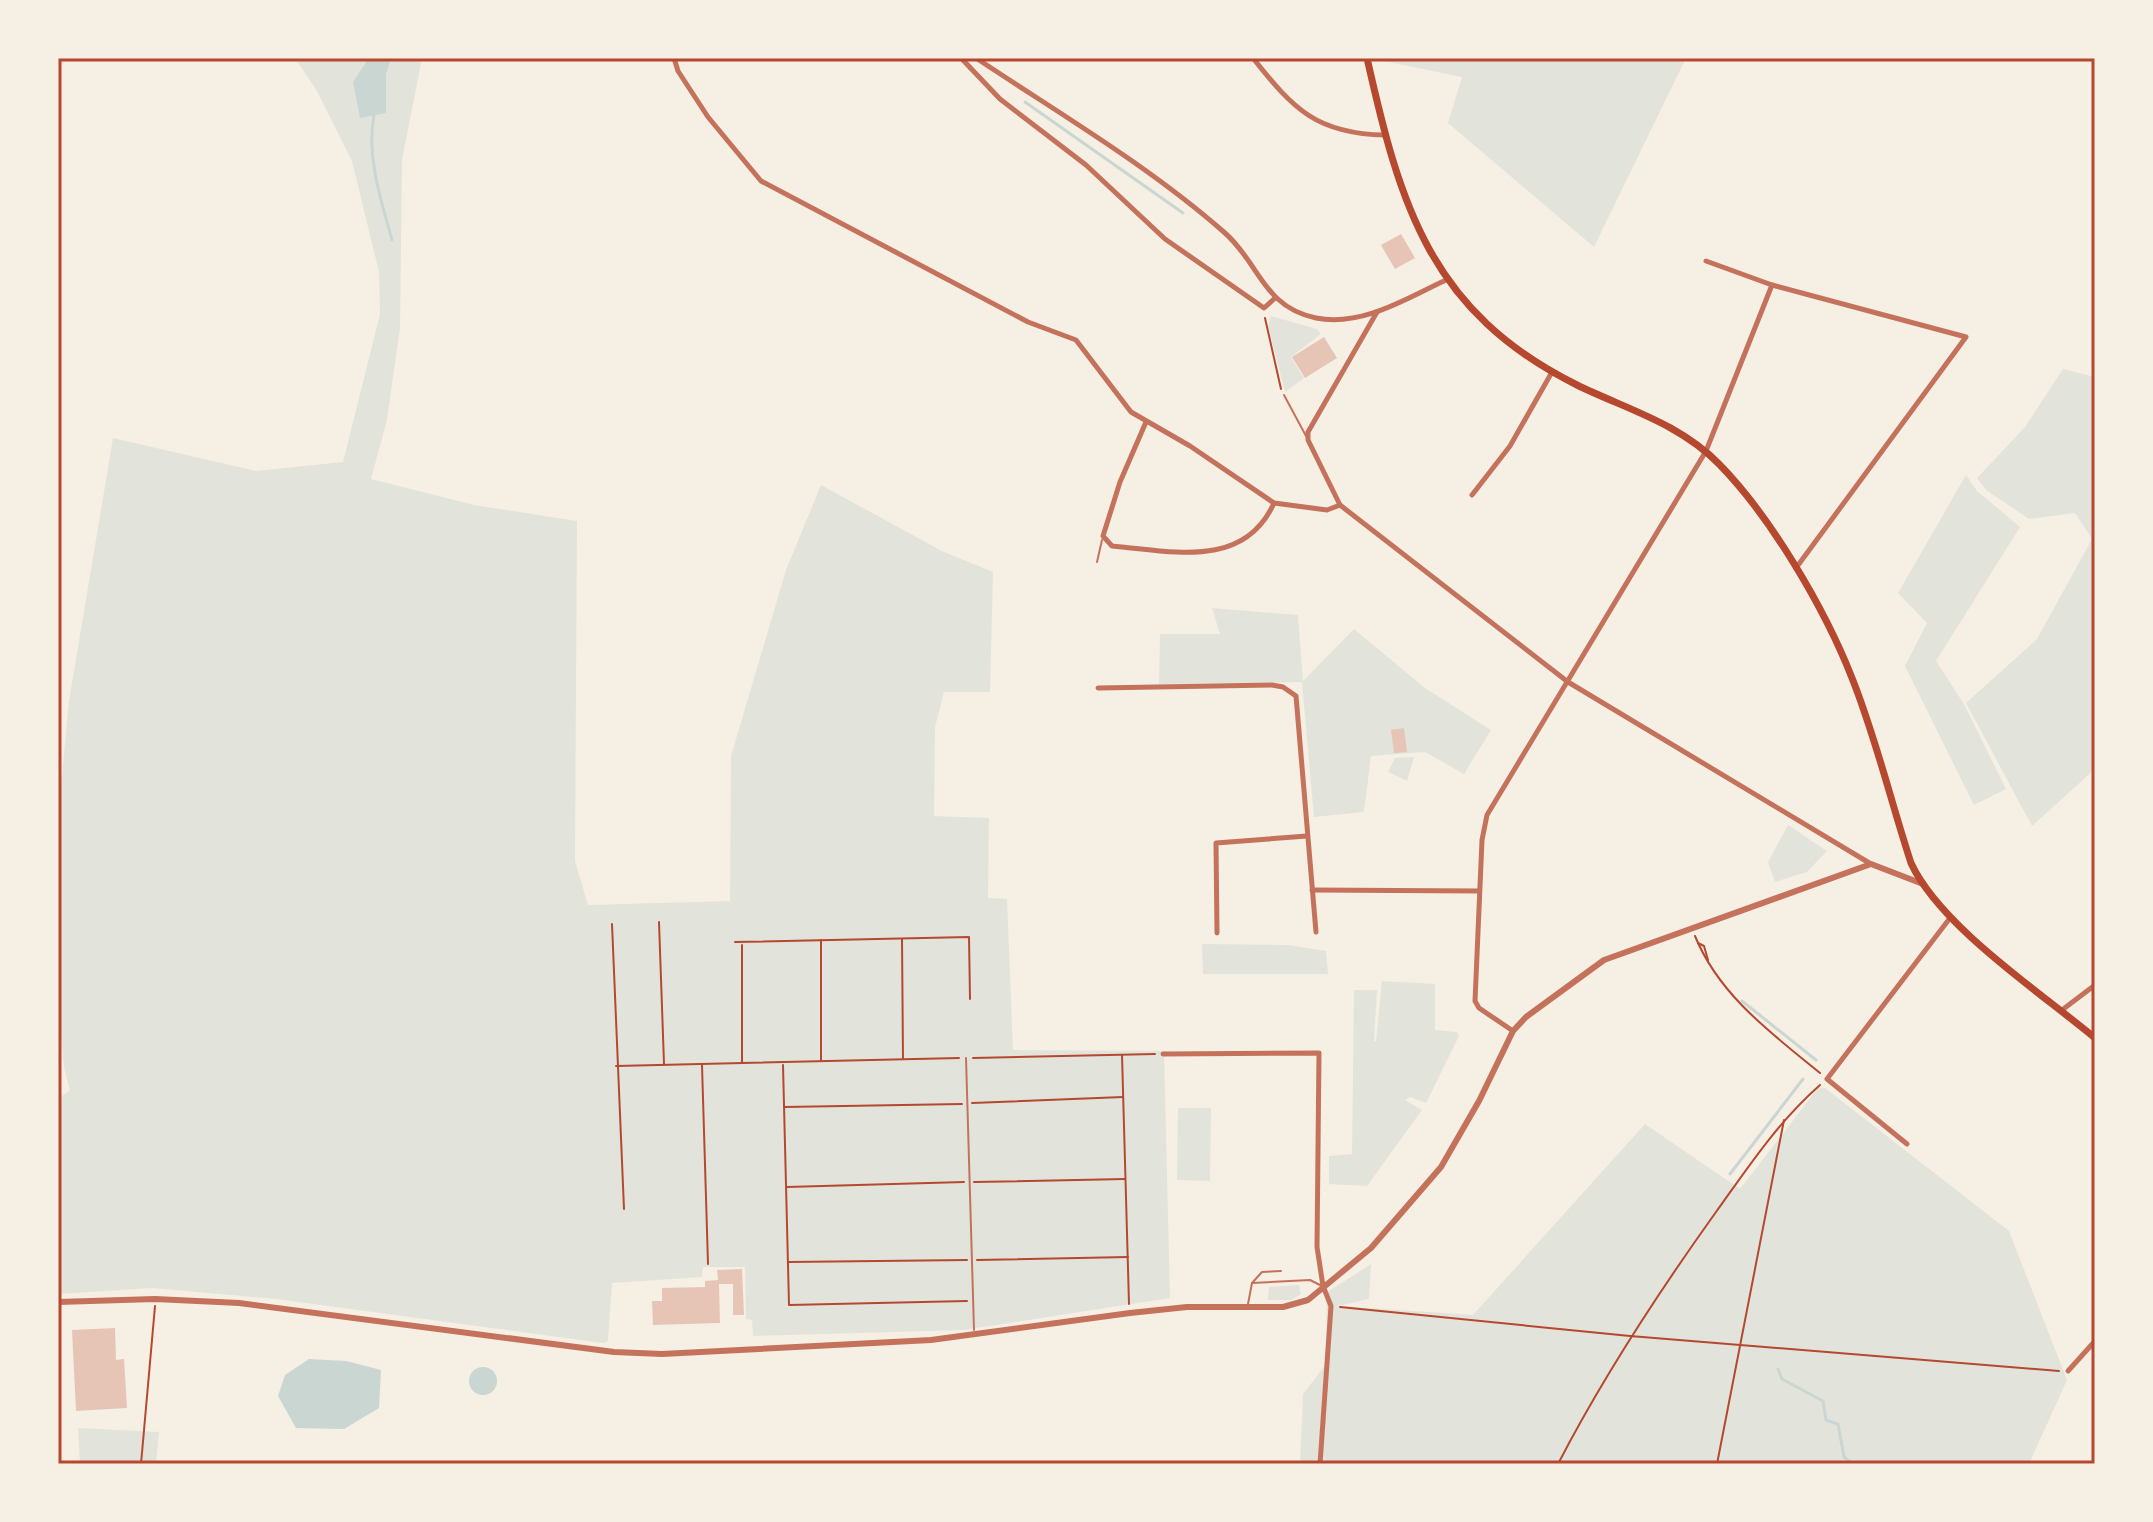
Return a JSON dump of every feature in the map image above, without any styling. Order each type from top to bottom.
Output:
[{"type":"main road","points":[[1367,58],[1397,182],[1416,230],[1448,279],[1496,330],[1552,372],[1670,427],[1706,451],[1747,495],[1795,569],[1853,680],[1911,863],[1923,884],[1950,918],[2095,1038]]},
{"type":"street","points":[[674,58],[678,71],[708,117],[761,181],[1028,322],[1076,340],[1089,353],[1109,387],[1146,422],[1190,446],[1274,503],[1327,510],[1340,505]]},
{"type":"street","points":[[961,58],[1000,99],[1086,165],[1165,239],[1264,308],[1274,299]]},
{"type":"street","points":[[976,58],[1176,192],[1229,236],[1274,299],[1317,318],[1347,320],[1377,312],[1448,279]]},
{"type":"street","points":[[1253,58],[1283,95],[1316,122],[1344,132],[1385,135]]},
{"type":"street","points":[[1706,261],[1772,285],[1966,337],[1795,569]]},
{"type":"street","points":[[1513,1031],[1479,1008],[1475,1001],[1482,840],[1487,815],[1706,451],[1772,285]]},
{"type":"street","points":[[1377,312],[1310,424],[1308,440],[1340,505],[1568,682],[1871,864],[1923,884]]},
{"type":"street","points":[[1472,495],[1510,446],[1552,372]]},
{"type":"street","points":[[1146,422],[1120,482],[1103,536],[1112,546],[1215,553],[1247,539],[1267,519],[1274,503]]},
{"type":"street","points":[[1098,688],[1283,687],[1296,696],[1316,932]]},
{"type":"street","points":[[1217,933],[1216,843],[1307,836]]},
{"type":"street","points":[[58,1302],[155,1299],[239,1303],[614,1352],[662,1354],[975,1335],[1187,1307],[1283,1307],[1308,1300],[1371,1248],[1441,1167],[1479,1101],[1513,1031],[1526,1017],[1604,960],[1871,864]]},
{"type":"street","points":[[1312,890],[1479,891]]},
{"type":"street","points":[[1907,1144],[1827,1079],[1950,918]]},
{"type":"street","points":[[2062,1010],[2095,985]]},
{"type":"street","points":[[1163,1054],[1319,1053],[1317,1247],[1323,1286],[1331,1306],[1320,1464]]},
{"type":"street","points":[[2068,1371],[2095,1341]]},
{"type":"lane","points":[[1284,395],[1308,440]]},
{"type":"lane","points":[[1097,562],[1103,536]]},
{"type":"lane","points":[[966,1058],[975,1335]]},
{"type":"lane","points":[[1248,1307],[1252,1283],[1262,1272],[1281,1271]]},
{"type":"lane","points":[[1252,1283],[1310,1280],[1323,1286]]},
{"type":"path","points":[[1264,308],[1266,330],[1284,395]]},
{"type":"path","points":[[659,922],[664,1065]]},
{"type":"path","points":[[612,924],[624,1209]]},
{"type":"path","points":[[1558,1464],[1630,1336],[1785,1116],[1827,1079],[1743,1009],[1708,960],[1702,957],[1691,927]]},
{"type":"path","points":[[735,942],[969,937],[970,999]]},
{"type":"path","points":[[902,939],[903,1061]]},
{"type":"path","points":[[821,940],[821,1062]]},
{"type":"path","points":[[742,942],[743,1063]]},
{"type":"path","points":[[616,1066],[1163,1054]]},
{"type":"path","points":[[1122,1055],[1130,1313]]},
{"type":"path","points":[[783,1063],[789,1305],[972,1300]]},
{"type":"path","points":[[701,1064],[708,1264]]},
{"type":"path","points":[[784,1107],[1123,1097]]},
{"type":"path","points":[[1717,1464],[1785,1116]]},
{"type":"path","points":[[786,1187],[1125,1179]]},
{"type":"path","points":[[788,1262],[1128,1257]]},
{"type":"path","points":[[141,1464],[155,1299]]},
{"type":"path","points":[[1331,1306],[1630,1336],[2068,1371]]},
{"type":"shaded area","points":[[295,58],[422,58],[402,160],[400,328],[387,420],[371,479],[474,505],[577,521],[575,861],[588,905],[730,901],[731,756],[786,570],[821,485],[942,551],[993,572],[990,692],[944,692],[935,727],[934,816],[989,818],[988,898],[1007,899],[1013,1050],[1164,1051],[1170,1298],[964,1330],[753,1336],[752,1320],[746,1319],[745,1267],[703,1267],[702,1277],[612,1283],[608,1341],[603,1343],[276,1299],[152,1288],[58,1294],[58,1099],[70,1090],[64,1067],[58,1002],[58,818],[69,701],[113,438],[256,471],[343,462],[380,314],[379,272],[352,161],[317,91]]},
{"type":"shaded area","points":[[369,58],[391,58],[386,74],[386,113],[360,118],[353,82]]},
{"type":"shaded area","points":[[1384,58],[1686,58],[1594,247],[1448,123],[1462,77],[1384,61]]},
{"type":"shaded area","points":[[1271,316],[1317,329],[1321,334],[1291,357],[1304,378],[1285,392],[1268,326]]},
{"type":"shaded area","points":[[2063,369],[2095,377],[2095,769],[2032,826],[1966,703],[2037,639],[2092,539],[2075,513],[2029,519],[1986,490],[1977,478],[2025,427]]},
{"type":"shaded area","points":[[1966,475],[1977,491],[2020,527],[1936,661],[1964,704],[2006,789],[1974,805],[1905,666],[1927,623],[1898,593]]},
{"type":"shaded area","points":[[1212,608],[1298,615],[1303,681],[1354,629],[1425,688],[1491,730],[1464,774],[1425,752],[1371,756],[1364,812],[1314,817],[1302,682],[1159,684],[1160,634],[1220,634]]},
{"type":"shaded area","points":[[1414,757],[1407,781],[1388,772],[1395,758]]},
{"type":"shaded area","points":[[1788,825],[1827,851],[1807,872],[1775,882],[1768,862]]},
{"type":"shaded area","points":[[1202,944],[1288,945],[1326,951],[1328,974],[1203,974]]},
{"type":"shaded area","points":[[1382,981],[1435,984],[1435,1030],[1457,1032],[1459,1036],[1426,1103],[1410,1097],[1405,1100],[1422,1110],[1367,1186],[1329,1184],[1329,1156],[1352,1154],[1354,990],[1377,990],[1376,1042]]},
{"type":"shaded area","points":[[1818,1088],[1825,1088],[2009,1231],[2067,1380],[2029,1464],[1300,1464],[1303,1394],[1327,1363],[1326,1293],[1371,1264],[1369,1299],[1338,1306],[1473,1315],[1645,1124],[1740,1189]]},
{"type":"shaded area","points":[[1178,1108],[1211,1108],[1210,1181],[1177,1180]]},
{"type":"shaded area","points":[[1299,1285],[1301,1294],[1291,1300],[1268,1300],[1269,1287]]},
{"type":"shaded area","points":[[309,1359],[346,1361],[381,1370],[379,1408],[344,1429],[296,1428],[278,1396],[285,1375]]},
{"type":"shaded area","points":[[483,1367],[493,1371],[497,1381],[493,1391],[483,1395],[473,1391],[469,1381],[473,1371]]},
{"type":"shaded area","points":[[78,1428],[159,1432],[156,1464],[80,1464]]},
{"type":"building","points":[[1401,234],[1415,258],[1395,269],[1381,245]]},
{"type":"building","points":[[1324,337],[1337,358],[1305,378],[1292,357]]},
{"type":"building","points":[[1404,728],[1407,752],[1394,753],[1391,730]]},
{"type":"building","points":[[742,1269],[744,1315],[733,1315],[733,1284],[719,1284],[720,1323],[653,1325],[652,1301],[662,1301],[662,1288],[705,1287],[705,1281],[718,1280],[717,1270]]},
{"type":"building","points":[[115,1328],[116,1360],[124,1359],[127,1408],[76,1411],[72,1330]]},
{"type":"waterway","points":[[1025,102],[1183,213]]},
{"type":"waterway","points":[[374,115],[373,162],[392,240]]},
{"type":"waterway","points":[[1742,1001],[1816,1060]]},
{"type":"waterway","points":[[1730,1174],[1803,1079]]},
{"type":"waterway","points":[[1778,1369],[1782,1379],[1823,1401],[1826,1420],[1838,1424],[1844,1457],[1853,1464]]}]
